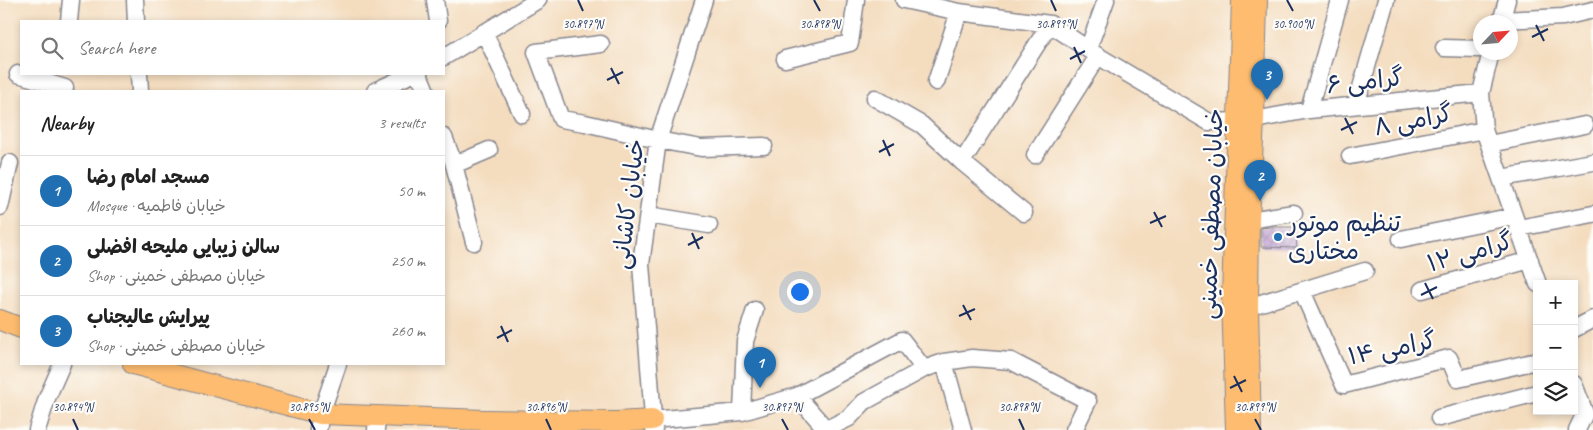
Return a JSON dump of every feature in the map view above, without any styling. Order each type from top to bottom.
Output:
[{"type":"main road","name":"خیابان مصطفی خمینی","points":[[1242,0],[1249,220],[1248,307],[1251,430]]},
{"type":"main road","name":"خیابان مصطفی خمینی","points":[[1236,430],[1232,296],[1257,0]]},
{"type":"main road","points":[[0,320],[20,328]]},
{"type":"main road","points":[[141,365],[172,369],[320,422],[485,425],[653,425]]},
{"type":"street","points":[[69,20],[71,0]]},
{"type":"street","points":[[135,0],[136,20]]},
{"type":"street","points":[[435,0],[438,20]]},
{"type":"street","points":[[445,54],[538,0]]},
{"type":"street","name":"خیابان کاشانی","points":[[653,425],[641,264],[658,140],[704,0]]},
{"type":"street","points":[[785,59],[850,43],[856,0]]},
{"type":"street","points":[[904,0],[959,12],[1050,24],[962,162]]},
{"type":"street","points":[[1035,154],[1093,52],[1106,0]]},
{"type":"street","points":[[1309,110],[1340,0]]},
{"type":"street","points":[[1356,106],[1386,0]]},
{"type":"street","points":[[1503,15],[1507,0]]},
{"type":"street","points":[[1518,20],[1563,17],[1593,10]]},
{"type":"street","points":[[936,82],[959,12]]},
{"type":"street","name":"گرامی ۶","points":[[1050,24],[1209,122],[1246,121],[1309,110],[1481,94]]},
{"type":"street","points":[[484,32],[522,114]]},
{"type":"street","points":[[601,44],[536,52],[561,119],[701,148],[764,146]]},
{"type":"street","points":[[1444,48],[1473,49]]},
{"type":"street","points":[[1489,60],[1481,94],[1487,137],[1537,280]]},
{"type":"street","points":[[23,75],[66,84]]},
{"type":"street","points":[[139,75],[140,90]]},
{"type":"street","points":[[382,90],[410,75]]},
{"type":"street","points":[[419,75],[426,90]]},
{"type":"street","points":[[875,98],[922,126],[1024,213]]},
{"type":"street","name":"گرامی ۸","points":[[1350,156],[1585,125]]},
{"type":"street","points":[[445,140],[454,165],[474,242]]},
{"type":"street","points":[[454,165],[489,150]]},
{"type":"street","points":[[1501,178],[1593,162]]},
{"type":"street","points":[[0,208],[10,163]]},
{"type":"street","points":[[1249,220],[1294,213]]},
{"type":"street","points":[[1401,238],[1593,214]]},
{"type":"street","points":[[648,215],[708,225]]},
{"type":"street","name":"گرامی ۱۲","points":[[1422,290],[1530,260]]},
{"type":"street","points":[[1248,307],[1365,271]]},
{"type":"street","name":"گرامی ۱۴","points":[[1302,291],[1344,385],[1449,358],[1458,379],[1533,363]]},
{"type":"street","points":[[742,412],[745,341],[755,310]]},
{"type":"street","points":[[1578,328],[1592,320]]},
{"type":"street","points":[[653,425],[742,412],[797,396],[902,340],[924,369]]},
{"type":"street","points":[[797,396],[827,430],[849,418],[864,402],[924,369],[944,362],[972,358],[1011,361],[1088,401],[1074,430]]},
{"type":"street","points":[[944,362],[963,430]]},
{"type":"street","points":[[37,430],[47,398],[62,365]]},
{"type":"street","points":[[320,422],[338,365]]},
{"type":"street","points":[[1439,418],[1533,394]]},
{"type":"street","points":[[1577,430],[1584,413],[1578,396]]},
{"type":"building","name":"تنظیم موتور مختاری","points":[[1295,227],[1297,248],[1261,247],[1261,228]]},
{"type":"place","name":"پیرایش عالیجناب","points":[[1267,100]]},
{"type":"place","name":"سالن زیبایی ملیحه افضلی","points":[[1260,201]]},
{"type":"place","name":"تنظیم موتور مختاری","points":[[1278,237]]},
{"type":"place","name":"مسجد امام رضا","points":[[760,388]]}]
